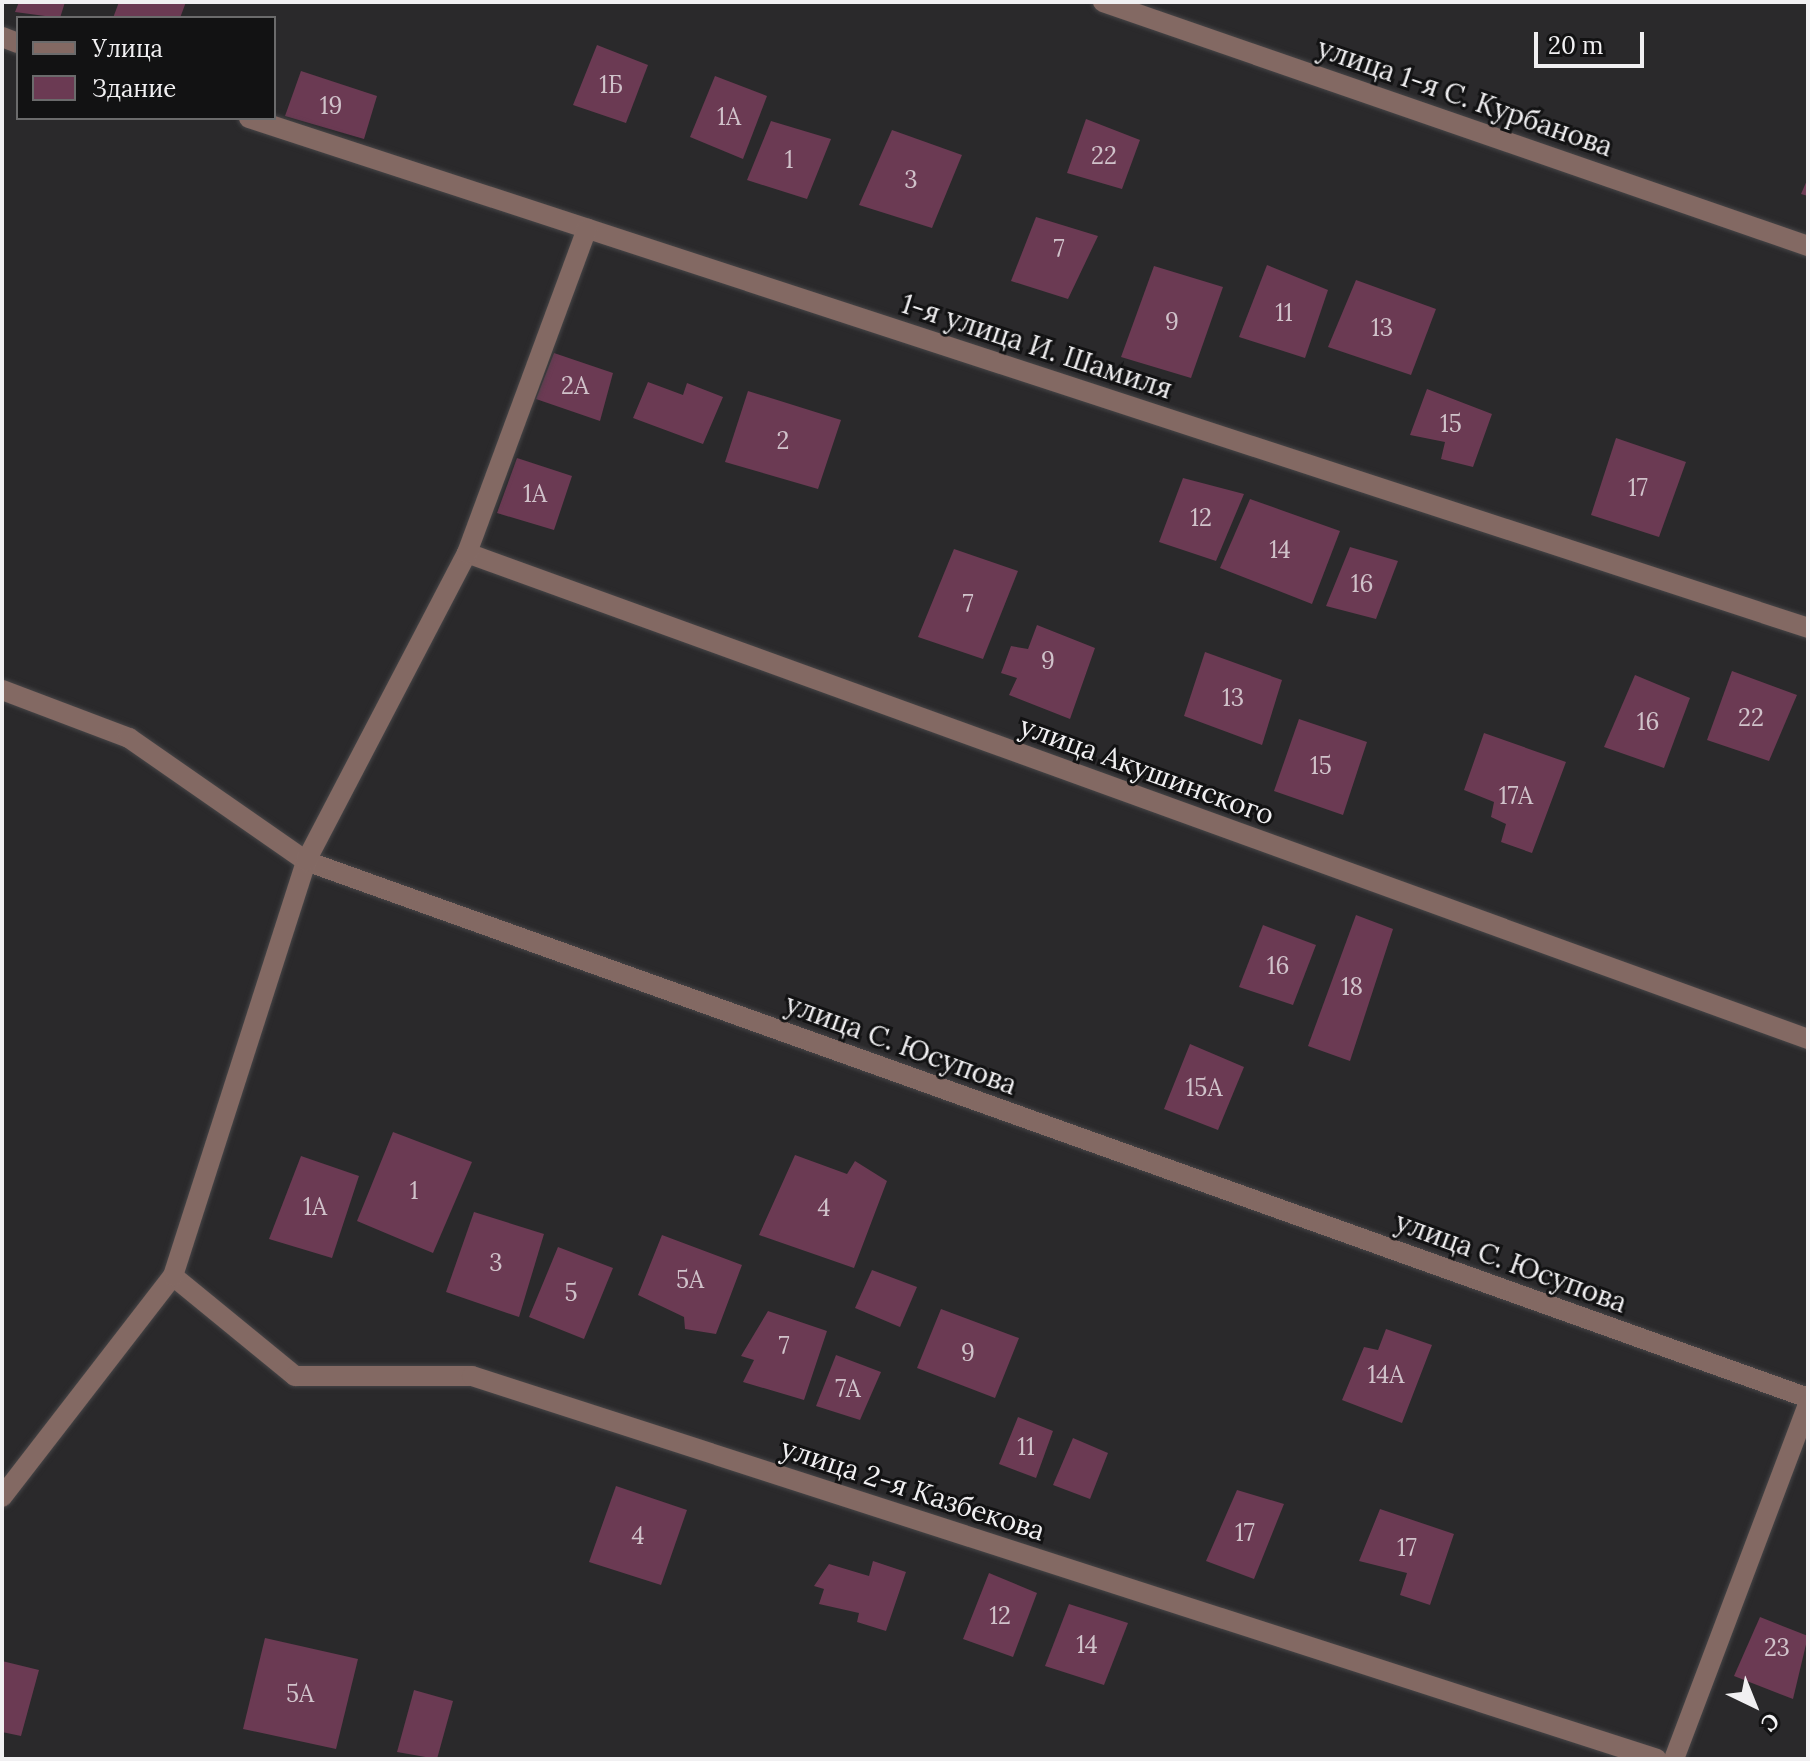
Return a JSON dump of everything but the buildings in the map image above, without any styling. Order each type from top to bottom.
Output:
[{"type":"street","name":"улица 1-я С. Курбанова","points":[[1103,2],[1808,246]]},
{"type":"street","name":"1-я улица И. Шамиля","points":[[255,120],[1808,628]]},
{"type":"street","points":[[2,1497],[173,1276],[306,861],[467,553],[587,229]]},
{"type":"street","name":"улица Акушинского","points":[[467,553],[1808,1039]]},
{"type":"street","name":"улица С. Юсупова","points":[[2,690],[129,738],[306,861],[1808,1401]]},
{"type":"street","name":"улица 2-я Казбекова","points":[[173,1276],[295,1376],[472,1376],[1657,1759]]},
{"type":"street","points":[[1674,1759],[1808,1401]]}]
